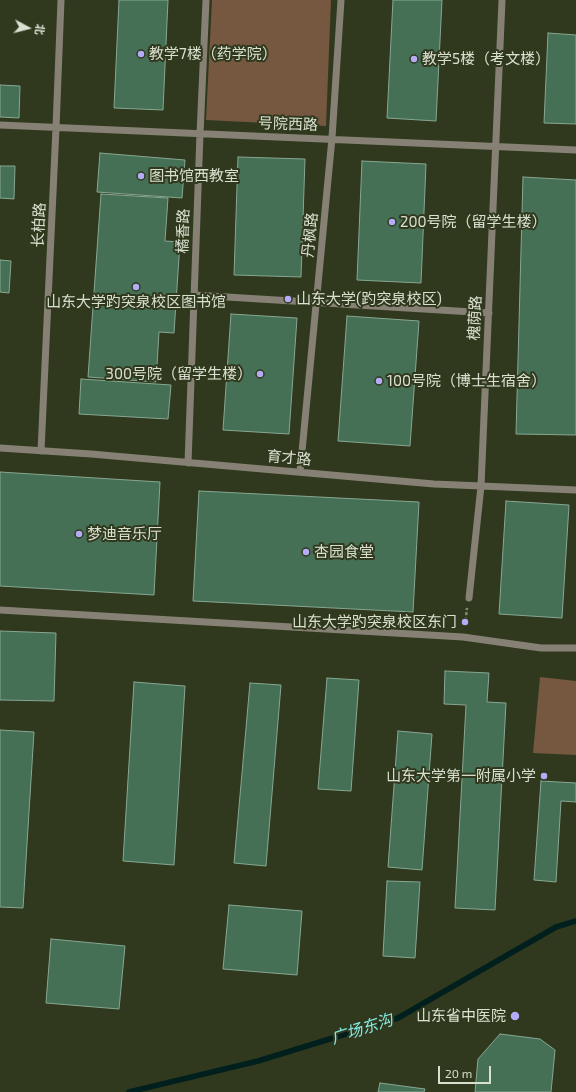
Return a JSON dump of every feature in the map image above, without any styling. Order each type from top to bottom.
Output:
[{"type":"lane","name":"长柏路","points":[[40,451],[61,0]]},
{"type":"lane","name":"橘香路","points":[[188,463],[206,0]]},
{"type":"lane","name":"丹枫路","points":[[300,472],[332,138],[341,0]]},
{"type":"lane","name":"槐荫路","points":[[468,598],[481,486],[502,0]]},
{"type":"lane","name":"号院西路","points":[[0,125],[332,138],[576,150]]},
{"type":"lane","points":[[194,295],[489,313]]},
{"type":"lane","name":"育才路","points":[[0,448],[434,484],[576,490]]},
{"type":"lane","points":[[0,610],[463,637],[541,648],[576,648]]},
{"type":"path","points":[[463,637],[468,598]]},
{"type":"shaded area","points":[[212,0],[331,0],[326,126],[206,120]]},
{"type":"shaded area","points":[[540,677],[576,681],[576,755],[533,753]]},
{"type":"building","name":"教学7楼（药学院）","points":[[119,0],[168,0],[163,110],[114,108]]},
{"type":"building","name":"教学5楼（考文楼）","points":[[393,0],[442,0],[436,121],[387,118]]},
{"type":"building","points":[[548,33],[576,35],[576,124],[544,123]]},
{"type":"building","points":[[0,85],[20,86],[19,118],[0,117]]},
{"type":"building","name":"图书馆西教室","points":[[100,153],[185,160],[182,198],[97,192]]},
{"type":"building","points":[[238,157],[305,159],[301,277],[234,275]]},
{"type":"building","name":"200号院（留学生楼）","points":[[362,161],[426,164],[421,283],[357,280]]},
{"type":"building","points":[[0,166],[15,166],[14,199],[0,198]]},
{"type":"building","points":[[523,177],[576,180],[576,435],[516,434]]},
{"type":"building","name":"山东大学趵突泉校区图书馆","points":[[101,194],[168,198],[165,241],[180,242],[174,333],[159,332],[156,382],[88,377]]},
{"type":"building","points":[[0,260],[11,261],[9,293],[0,292]]},
{"type":"building","name":"300号院（留学生楼）","points":[[231,314],[297,318],[289,434],[223,430]]},
{"type":"building","name":"100号院（博士生宿舍）","points":[[347,316],[419,321],[410,446],[338,441]]},
{"type":"building","points":[[81,379],[171,385],[168,419],[79,414]]},
{"type":"building","name":"梦迪音乐厅","points":[[0,472],[160,482],[154,595],[0,586]]},
{"type":"building","name":"杏园食堂","points":[[199,491],[419,502],[413,612],[193,601]]},
{"type":"building","points":[[506,501],[569,505],[562,618],[499,614]]},
{"type":"building","points":[[0,631],[56,633],[54,701],[0,700]]},
{"type":"building","points":[[445,671],[489,673],[487,702],[506,703],[495,910],[455,908],[466,705],[444,704]]},
{"type":"building","points":[[327,678],[359,680],[351,791],[318,789]]},
{"type":"building","points":[[134,682],[185,686],[174,865],[123,861]]},
{"type":"building","points":[[250,683],[281,685],[266,866],[234,863]]},
{"type":"building","points":[[0,730],[34,732],[23,908],[0,907]]},
{"type":"building","points":[[398,731],[432,734],[422,870],[388,867]]},
{"type":"building","points":[[541,781],[576,783],[576,802],[561,801],[556,882],[534,880]]},
{"type":"building","points":[[387,881],[420,882],[415,958],[383,956]]},
{"type":"building","points":[[229,905],[302,911],[297,975],[223,969]]},
{"type":"building","points":[[51,939],[125,946],[119,1009],[46,1003]]},
{"type":"building","points":[[500,1034],[540,1039],[555,1050],[551,1092],[475,1092],[478,1059]]},
{"type":"building","points":[[380,1083],[425,1089],[424,1092],[378,1092]]},
{"type":"waterway","name":"广场东沟","points":[[129,1092],[258,1061],[398,1018],[556,927],[576,921]]},
{"type":"place","name":"教学7楼（药学院）","points":[[141,54]]},
{"type":"place","name":"教学5楼（考文楼）","points":[[414,59]]},
{"type":"place","name":"图书馆西教室","points":[[141,176]]},
{"type":"place","name":"200号院（留学生楼）","points":[[392,222]]},
{"type":"place","name":"山东大学趵突泉校区图书馆","points":[[136,287]]},
{"type":"place","name":"山东大学(趵突泉校区)","points":[[288,299]]},
{"type":"place","name":"300号院（留学生楼）","points":[[260,374]]},
{"type":"place","name":"100号院（博士生宿舍）","points":[[379,381]]},
{"type":"place","name":"梦迪音乐厅","points":[[79,534]]},
{"type":"place","name":"杏园食堂","points":[[306,552]]},
{"type":"place","name":"山东大学趵突泉校区东门","points":[[465,622]]},
{"type":"place","name":"山东大学第一附属小学","points":[[544,776]]},
{"type":"place","name":"山东省中医院","points":[[515,1016]]}]
